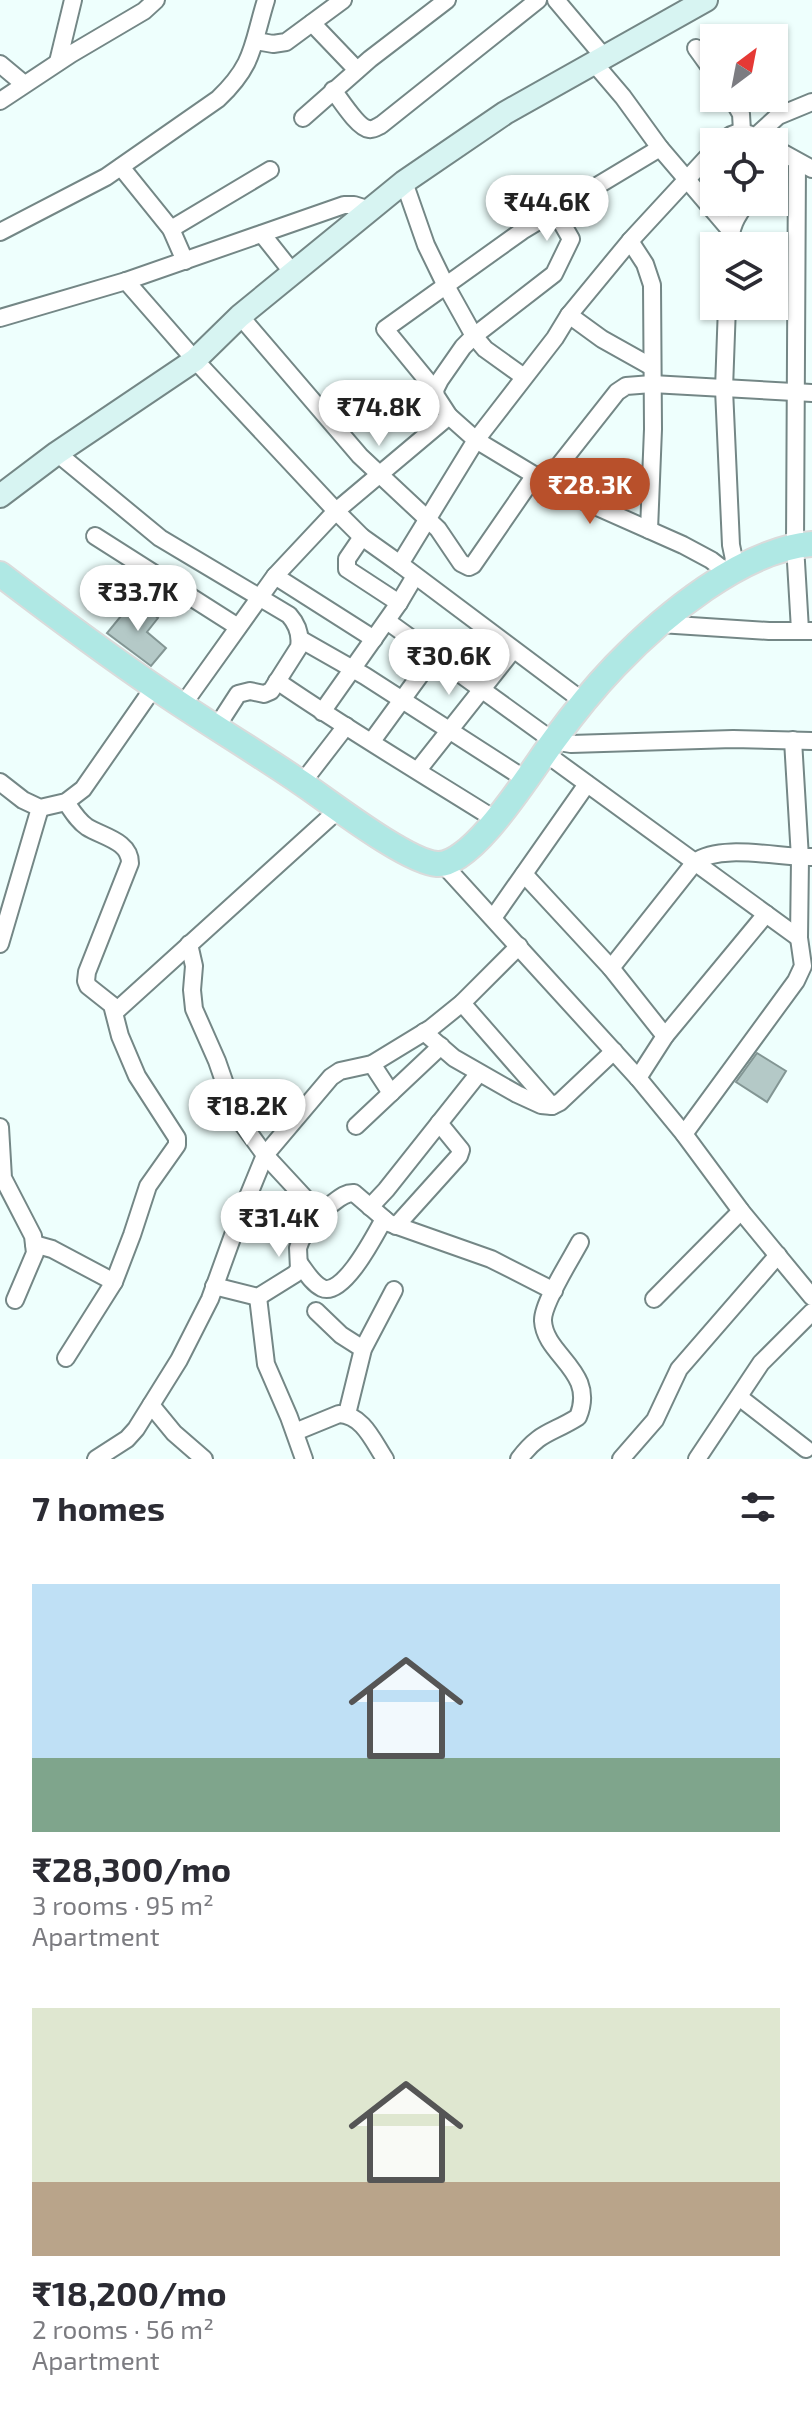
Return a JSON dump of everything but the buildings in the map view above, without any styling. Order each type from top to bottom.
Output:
[{"type":"main road","points":[[0,574],[154,687],[339,809],[423,862],[443,864],[464,854],[496,820],[584,702],[623,658],[660,624],[732,571],[763,556],[803,544]]},
{"type":"street","points":[[58,62],[73,0]]},
{"type":"street","points":[[0,101],[144,11],[156,0]]},
{"type":"street","points":[[0,232],[106,177],[218,99],[252,55],[266,0]]},
{"type":"street","points":[[303,118],[357,70],[447,0]]},
{"type":"street","points":[[333,90],[359,124],[372,129],[538,0]]},
{"type":"street","points":[[556,0],[660,148],[687,178],[726,232]]},
{"type":"street","points":[[4,487],[195,360],[240,316],[404,182],[505,113],[706,0]]},
{"type":"street","points":[[256,41],[273,44],[286,42],[334,2]]},
{"type":"street","points":[[312,23],[357,70]]},
{"type":"street","points":[[696,48],[700,54]]},
{"type":"street","points":[[0,64],[24,84]]},
{"type":"street","points":[[764,128],[778,116],[812,102]]},
{"type":"street","points":[[660,148],[522,231],[385,329],[435,390],[449,416],[476,440],[540,478],[732,571],[724,389],[726,320]]},
{"type":"street","points":[[660,624],[769,631],[806,630],[803,393],[788,160]]},
{"type":"street","points":[[400,564],[476,440],[555,338],[569,315],[630,241],[700,165]]},
{"type":"street","points":[[121,167],[171,229],[185,261]]},
{"type":"street","points":[[171,229],[270,170]]},
{"type":"street","points":[[404,182],[426,245],[474,336],[485,349],[524,377]]},
{"type":"street","points":[[0,318],[126,281],[344,205],[370,210]]},
{"type":"street","points":[[435,390],[450,363],[474,336],[554,274],[571,239],[555,211]]},
{"type":"street","points":[[262,234],[293,273]]},
{"type":"street","points":[[630,241],[650,275],[649,530]]},
{"type":"street","points":[[126,281],[195,360],[362,537],[584,702]]},
{"type":"street","points":[[569,315],[652,376],[724,389],[803,393]]},
{"type":"street","points":[[240,316],[379,475],[438,529],[461,563],[469,567],[540,478],[617,392],[652,376]]},
{"type":"street","points":[[182,706],[275,576],[336,511],[449,416]]},
{"type":"street","points":[[57,453],[160,538],[289,615],[295,622],[299,647],[271,691],[238,694],[216,728]]},
{"type":"street","points":[[95,536],[238,627]]},
{"type":"street","points":[[362,537],[347,559],[347,569],[399,603]]},
{"type":"street","points":[[275,576],[374,639]]},
{"type":"street","points":[[322,712],[415,576]]},
{"type":"street","points":[[387,621],[481,689],[587,784],[799,938]]},
{"type":"street","points":[[300,639],[525,779]]},
{"type":"street","points":[[418,770],[513,650]]},
{"type":"street","points":[[372,741],[434,656]]},
{"type":"street","points":[[277,681],[496,820]]},
{"type":"street","points":[[0,782],[23,800],[40,808],[66,802],[83,789],[154,687]]},
{"type":"street","points":[[302,783],[346,726]]},
{"type":"street","points":[[549,747],[733,739],[812,741]]},
{"type":"street","points":[[684,1134],[796,981],[803,966],[799,938],[805,914],[806,857],[793,740]]},
{"type":"street","points":[[493,918],[587,784]]},
{"type":"street","points":[[66,802],[80,822],[112,839],[130,856],[86,981],[112,1005],[120,1036],[137,1076],[177,1138],[176,1146],[148,1186],[114,1282],[66,1358]]},
{"type":"street","points":[[0,944],[40,808]]},
{"type":"street","points":[[115,1012],[339,809]]},
{"type":"street","points":[[611,968],[695,862],[704,856],[723,853],[806,857]]},
{"type":"street","points":[[443,864],[638,1078],[812,1297]]},
{"type":"street","points":[[524,874],[611,968],[665,1036]]},
{"type":"street","points":[[638,1078],[665,1036],[766,914]]},
{"type":"street","points":[[189,944],[194,966],[194,1009],[233,1107],[265,1155],[320,1211]]},
{"type":"street","points":[[96,1459],[127,1439],[192,1338],[265,1155],[331,1077],[340,1071],[372,1064],[424,1032],[462,1003],[519,946]]},
{"type":"street","points":[[462,1003],[552,1106]]},
{"type":"street","points":[[424,1032],[454,1058],[541,1105],[552,1106],[560,1102],[614,1051]]},
{"type":"street","points":[[356,1126],[441,1046]]},
{"type":"street","points":[[372,1064],[391,1093]]},
{"type":"street","points":[[370,1207],[479,1073]]},
{"type":"street","points":[[439,1123],[458,1143],[461,1150],[459,1156],[390,1222],[338,1286],[323,1289],[300,1264],[298,1248],[301,1240],[320,1211],[349,1192],[359,1196],[390,1222],[491,1259],[554,1291]]},
{"type":"street","points":[[0,1127],[3,1178],[33,1236],[34,1244],[33,1262],[15,1300]]},
{"type":"street","points":[[654,1299],[741,1211]]},
{"type":"street","points":[[519,1459],[531,1443],[544,1433],[578,1417],[581,1409],[582,1394],[576,1377],[544,1331],[544,1311],[580,1242]]},
{"type":"street","points":[[34,1244],[52,1249],[114,1282]]},
{"type":"street","points":[[621,1459],[655,1420],[679,1369],[778,1255]]},
{"type":"street","points":[[214,1286],[258,1297],[295,1274],[300,1264]]},
{"type":"street","points":[[347,1414],[363,1349],[394,1290]]},
{"type":"street","points":[[258,1297],[266,1364],[304,1459]]},
{"type":"street","points":[[316,1311],[341,1335],[363,1349]]},
{"type":"street","points":[[697,1459],[761,1363],[812,1312]]},
{"type":"street","points":[[739,1397],[806,1449]]},
{"type":"street","points":[[151,1405],[174,1433],[204,1459]]},
{"type":"street","points":[[295,1432],[339,1414],[347,1414],[362,1424],[385,1459]]}]
